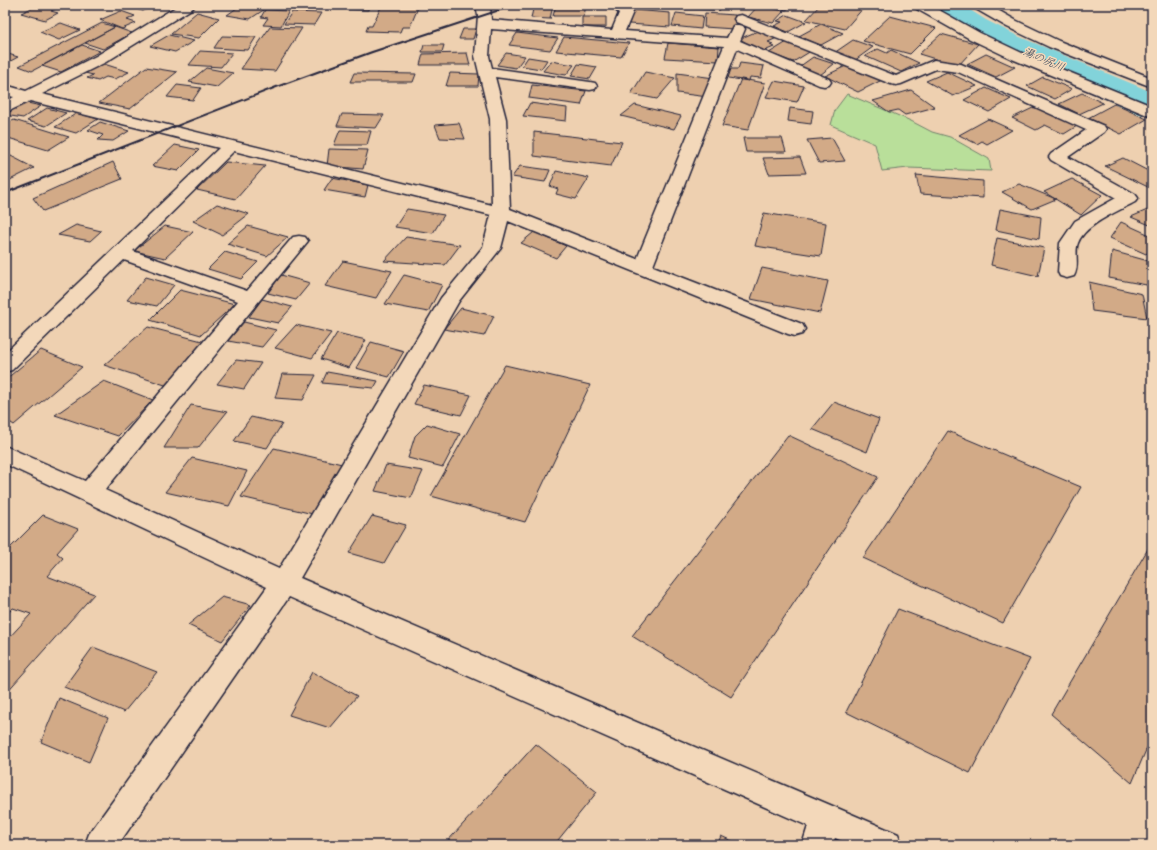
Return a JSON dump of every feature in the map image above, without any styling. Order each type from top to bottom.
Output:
[{"type":"street","points":[[5,108],[101,59],[188,5]]},
{"type":"street","points":[[100,845],[284,583],[451,298],[492,248],[502,212],[498,119],[482,56],[485,15],[483,5]]},
{"type":"street","points":[[617,34],[626,12],[619,7],[620,5]]},
{"type":"street","points":[[920,5],[975,36],[1017,56],[1152,112]]},
{"type":"street","points":[[979,5],[1012,24],[1054,44],[1152,83]]},
{"type":"street","points":[[643,268],[734,43],[741,12],[896,82],[934,64],[961,68],[1098,129],[1057,157],[1129,198],[1081,225],[1069,243],[1067,272]]},
{"type":"street","points":[[484,24],[734,43],[824,82]]},
{"type":"street","points":[[485,71],[590,86]]},
{"type":"street","points":[[5,90],[229,147],[502,212],[795,329]]},
{"type":"street","points":[[5,365],[229,147]]},
{"type":"street","points":[[89,493],[299,241]]},
{"type":"street","points":[[121,253],[251,299]]},
{"type":"street","points":[[5,454],[822,832],[887,845]]},
{"type":"green space","points":[[847,94],[911,121],[932,132],[950,137],[989,159],[991,171],[908,168],[882,171],[875,144],[831,125],[835,110]]},
{"type":"building","points":[[38,5],[61,6],[51,11],[58,13],[45,20],[21,13]]},
{"type":"building","points":[[131,5],[155,5],[143,11],[128,7]]},
{"type":"building","points":[[241,5],[271,5],[250,19],[227,15]]},
{"type":"building","points":[[338,5],[369,5],[368,10],[336,9]]},
{"type":"building","points":[[382,5],[419,5],[410,27],[402,27],[400,32],[366,31],[368,26],[372,26]]},
{"type":"building","points":[[534,5],[553,5],[550,19],[531,18]]},
{"type":"building","points":[[556,5],[586,5],[584,16],[553,16]]},
{"type":"building","points":[[625,5],[673,5],[672,8]]},
{"type":"building","points":[[676,5],[720,5],[720,10],[676,9]]},
{"type":"building","points":[[759,5],[784,11],[773,23],[748,17]]},
{"type":"building","points":[[770,5],[794,5],[786,10]]},
{"type":"building","points":[[820,5],[865,6],[845,29],[806,20]]},
{"type":"building","points":[[265,10],[289,11],[281,26],[263,25],[268,18],[261,17]]},
{"type":"building","points":[[633,10],[670,13],[670,27],[629,24]]},
{"type":"building","points":[[121,11],[135,16],[127,20],[136,23],[122,29],[100,20]]},
{"type":"building","points":[[197,12],[219,18],[199,38],[171,34]]},
{"type":"building","points":[[292,12],[321,13],[314,25],[284,24]]},
{"type":"building","points":[[676,13],[703,16],[701,29],[672,26]]},
{"type":"building","points":[[705,13],[735,15],[734,29],[704,27]]},
{"type":"building","points":[[787,15],[806,22],[788,32],[774,26],[782,22],[777,21]]},
{"type":"building","points":[[890,16],[936,28],[910,54],[863,41]]},
{"type":"building","points":[[582,17],[606,17],[606,27],[582,27]]},
{"type":"building","points":[[61,23],[80,30],[59,40],[40,32]]},
{"type":"building","points":[[102,23],[115,27],[32,71],[19,66]]},
{"type":"building","points":[[821,24],[843,33],[821,45],[799,36]]},
{"type":"building","points":[[115,27],[132,33],[103,49],[85,43]]},
{"type":"building","points":[[270,27],[302,28],[275,71],[241,69]]},
{"type":"building","points":[[463,29],[476,29],[473,39],[459,39]]},
{"type":"building","points":[[760,30],[777,38],[768,42],[773,44],[770,45],[774,47],[762,52],[742,43],[745,42],[739,39]]},
{"type":"building","points":[[517,33],[558,38],[550,50],[509,45]]},
{"type":"building","points":[[941,34],[978,44],[958,66],[919,54]]},
{"type":"building","points":[[169,35],[194,41],[175,52],[150,46]]},
{"type":"building","points":[[222,36],[256,37],[248,50],[214,48]]},
{"type":"building","points":[[564,37],[629,43],[621,57],[556,51]]},
{"type":"building","points":[[853,40],[873,47],[854,61],[834,53]]},
{"type":"building","points":[[787,42],[811,51],[793,62],[769,53]]},
{"type":"building","points":[[668,43],[719,47],[718,61],[665,58]]},
{"type":"building","points":[[82,45],[100,51],[61,72],[42,66]]},
{"type":"building","points":[[424,45],[444,45],[442,52],[422,52]]},
{"type":"building","points":[[878,49],[887,53],[891,50],[919,63],[901,72],[865,56]]},
{"type":"building","points":[[200,51],[232,53],[221,67],[189,65]]},
{"type":"building","points":[[5,53],[18,57],[5,64]]},
{"type":"building","points":[[467,53],[470,65],[420,65],[423,54]]},
{"type":"building","points":[[506,53],[525,56],[516,68],[497,65]]},
{"type":"building","points":[[986,54],[1015,67],[996,77],[967,64]]},
{"type":"building","points":[[528,57],[547,60],[541,69],[522,66]]},
{"type":"building","points":[[813,57],[834,64],[820,75],[799,67]]},
{"type":"building","points":[[551,61],[574,65],[566,75],[543,71]]},
{"type":"building","points":[[101,63],[129,72],[115,79],[106,77],[98,81],[87,78],[93,75],[85,73]]},
{"type":"building","points":[[740,63],[764,66],[761,78],[750,77],[749,81],[728,78],[731,69],[738,69]]},
{"type":"building","points":[[578,64],[597,67],[590,79],[571,76]]},
{"type":"building","points":[[848,65],[882,80],[858,92],[825,76]]},
{"type":"building","points":[[146,67],[177,72],[130,109],[99,103]]},
{"type":"building","points":[[206,68],[233,73],[217,87],[189,82]]},
{"type":"building","points":[[645,72],[675,78],[657,99],[631,94]]},
{"type":"building","points":[[947,72],[977,86],[953,96],[926,81]]},
{"type":"building","points":[[354,73],[416,74],[413,82],[350,82]]},
{"type":"building","points":[[450,73],[479,74],[478,86],[446,86]]},
{"type":"building","points":[[677,73],[714,78],[708,97],[677,93]]},
{"type":"building","points":[[1043,77],[1072,89],[1055,99],[1027,86]]},
{"type":"building","points":[[741,79],[765,83],[748,130],[722,126]]},
{"type":"building","points":[[774,81],[804,86],[797,102],[766,97]]},
{"type":"building","points":[[177,85],[201,88],[193,100],[167,97]]},
{"type":"building","points":[[532,85],[586,91],[581,105],[529,98]]},
{"type":"building","points":[[986,88],[1011,99],[989,112],[964,100]]},
{"type":"building","points":[[911,90],[935,107],[905,115],[898,110],[889,112],[873,101]]},
{"type":"building","points":[[1082,93],[1103,103],[1079,114],[1059,104]]},
{"type":"building","points":[[23,102],[41,106],[23,118],[5,115]]},
{"type":"building","points":[[530,103],[567,108],[566,121],[523,116]]},
{"type":"building","points":[[1114,104],[1147,119],[1121,134],[1088,118]]},
{"type":"building","points":[[635,105],[681,116],[674,129],[621,116]]},
{"type":"building","points":[[1035,107],[1077,126],[1064,134],[1045,125],[1036,130],[1012,118]]},
{"type":"building","points":[[47,108],[66,113],[46,126],[27,121]]},
{"type":"building","points":[[790,108],[813,111],[811,124],[788,121]]},
{"type":"building","points":[[77,113],[98,119],[76,133],[55,127]]},
{"type":"building","points":[[342,114],[384,115],[376,128],[337,126]]},
{"type":"building","points":[[988,119],[1012,130],[987,144],[982,141],[977,144],[959,135]]},
{"type":"building","points":[[14,120],[69,137],[48,150],[5,137],[5,125]]},
{"type":"building","points":[[100,122],[129,131],[113,141],[98,140],[103,135],[88,130]]},
{"type":"building","points":[[459,123],[465,139],[440,138],[435,125]]},
{"type":"building","points":[[340,130],[371,131],[367,145],[334,145]]},
{"type":"building","points":[[534,132],[622,142],[611,166],[534,156]]},
{"type":"building","points":[[743,138],[782,138],[786,152],[746,152]]},
{"type":"building","points":[[832,138],[845,161],[819,163],[807,140]]},
{"type":"building","points":[[175,145],[199,150],[178,171],[152,166]]},
{"type":"building","points":[[329,149],[368,150],[363,169],[327,166]]},
{"type":"building","points":[[9,155],[34,168],[10,180],[5,178],[5,157]]},
{"type":"building","points":[[800,157],[806,173],[769,174],[763,158]]},
{"type":"building","points":[[1123,158],[1152,173],[1152,189],[1105,166]]},
{"type":"building","points":[[113,162],[122,179],[43,211],[33,198]]},
{"type":"building","points":[[226,162],[265,166],[236,199],[197,190]]},
{"type":"building","points":[[520,166],[550,170],[545,182],[512,177]]},
{"type":"building","points":[[556,171],[589,178],[576,199],[556,194],[558,189],[550,186]]},
{"type":"building","points":[[916,175],[983,181],[983,198],[920,194]]},
{"type":"building","points":[[332,178],[368,185],[365,197],[324,190]]},
{"type":"building","points":[[1072,179],[1102,195],[1081,215],[1044,192]]},
{"type":"building","points":[[1019,184],[1056,199],[1032,209],[1002,192]]},
{"type":"building","points":[[217,204],[249,214],[222,235],[193,221]]},
{"type":"building","points":[[1152,208],[1152,226],[1131,217]]},
{"type":"building","points":[[407,209],[444,215],[433,233],[395,227]]},
{"type":"building","points":[[1000,209],[1041,217],[1039,239],[996,230]]},
{"type":"building","points":[[764,213],[826,223],[821,256],[755,246]]},
{"type":"building","points":[[1121,222],[1152,236],[1152,248],[1146,254],[1110,238]]},
{"type":"building","points":[[76,225],[101,231],[90,241],[58,235]]},
{"type":"building","points":[[165,226],[193,232],[165,258],[134,251]]},
{"type":"building","points":[[248,226],[288,237],[267,256],[227,244]]},
{"type":"building","points":[[534,232],[566,246],[556,258],[521,243]]},
{"type":"building","points":[[406,237],[460,245],[445,265],[384,261]]},
{"type":"building","points":[[997,238],[1044,248],[1038,276],[991,265]]},
{"type":"building","points":[[1112,251],[1152,262],[1152,286],[1109,278]]},
{"type":"building","points":[[225,252],[258,262],[241,279],[208,269]]},
{"type":"building","points":[[343,261],[392,271],[376,298],[325,286]]},
{"type":"building","points":[[762,268],[828,281],[820,313],[751,299]]},
{"type":"building","points":[[281,275],[310,283],[296,300],[268,293]]},
{"type":"building","points":[[404,275],[442,285],[428,312],[385,304]]},
{"type":"building","points":[[146,277],[174,285],[157,306],[127,300]]},
{"type":"building","points":[[1089,282],[1142,294],[1147,318],[1092,311]]},
{"type":"building","points":[[180,290],[235,304],[201,335],[150,320]]},
{"type":"building","points":[[262,299],[292,307],[278,323],[249,317]]},
{"type":"building","points":[[461,308],[494,316],[484,336],[444,329]]},
{"type":"building","points":[[244,322],[276,330],[262,347],[228,341]]},
{"type":"building","points":[[296,325],[331,333],[312,358],[275,348]]},
{"type":"building","points":[[148,327],[206,342],[165,385],[104,365]]},
{"type":"building","points":[[337,333],[366,340],[349,368],[321,359]]},
{"type":"building","points":[[371,342],[404,351],[389,377],[356,368]]},
{"type":"building","points":[[41,350],[82,367],[14,425],[5,419],[5,380]]},
{"type":"building","points":[[236,360],[261,363],[244,389],[217,384]]},
{"type":"building","points":[[505,365],[590,385],[525,522],[431,496]]},
{"type":"building","points":[[327,372],[378,381],[374,388],[322,383]]},
{"type":"building","points":[[282,374],[316,375],[303,400],[275,398]]},
{"type":"building","points":[[104,381],[153,400],[118,436],[55,415]]},
{"type":"building","points":[[424,385],[471,395],[461,415],[414,404]]},
{"type":"building","points":[[834,402],[879,419],[867,452],[812,429]]},
{"type":"building","points":[[191,405],[227,412],[198,448],[164,448]]},
{"type":"building","points":[[251,417],[282,424],[267,448],[234,441]]},
{"type":"building","points":[[427,424],[460,434],[443,467],[408,458],[415,436]]},
{"type":"building","points":[[948,431],[1081,487],[1003,623],[863,558]]},
{"type":"building","points":[[788,435],[878,477],[731,697],[632,636]]},
{"type":"building","points":[[274,448],[342,464],[313,514],[241,497]]},
{"type":"building","points":[[192,458],[247,471],[229,506],[165,492]]},
{"type":"building","points":[[386,465],[423,471],[411,498],[375,491]]},
{"type":"building","points":[[43,515],[78,529],[57,553],[63,558],[47,576],[94,594],[5,694],[5,642],[31,614],[13,608],[5,616],[5,553]]},
{"type":"building","points":[[372,516],[406,525],[384,563],[349,553]]},
{"type":"building","points":[[1152,542],[1152,736],[1132,783],[1051,714]]},
{"type":"building","points":[[222,597],[251,605],[222,641],[188,625]]},
{"type":"building","points":[[898,609],[1030,659],[970,773],[846,712]]},
{"type":"building","points":[[93,647],[157,672],[124,712],[64,687]]},
{"type":"building","points":[[312,672],[357,696],[330,728],[289,715]]},
{"type":"building","points":[[59,698],[108,718],[89,762],[41,742]]},
{"type":"building","points":[[536,744],[597,792],[554,845],[444,845]]},
{"type":"building","points":[[721,836],[741,845],[717,845]]},
{"type":"waterway","name":"湯の尻川","points":[[940,5],[974,27],[1008,44],[1152,106]]},
{"type":"railway","points":[[5,193],[279,86],[372,52],[515,5]]}]
